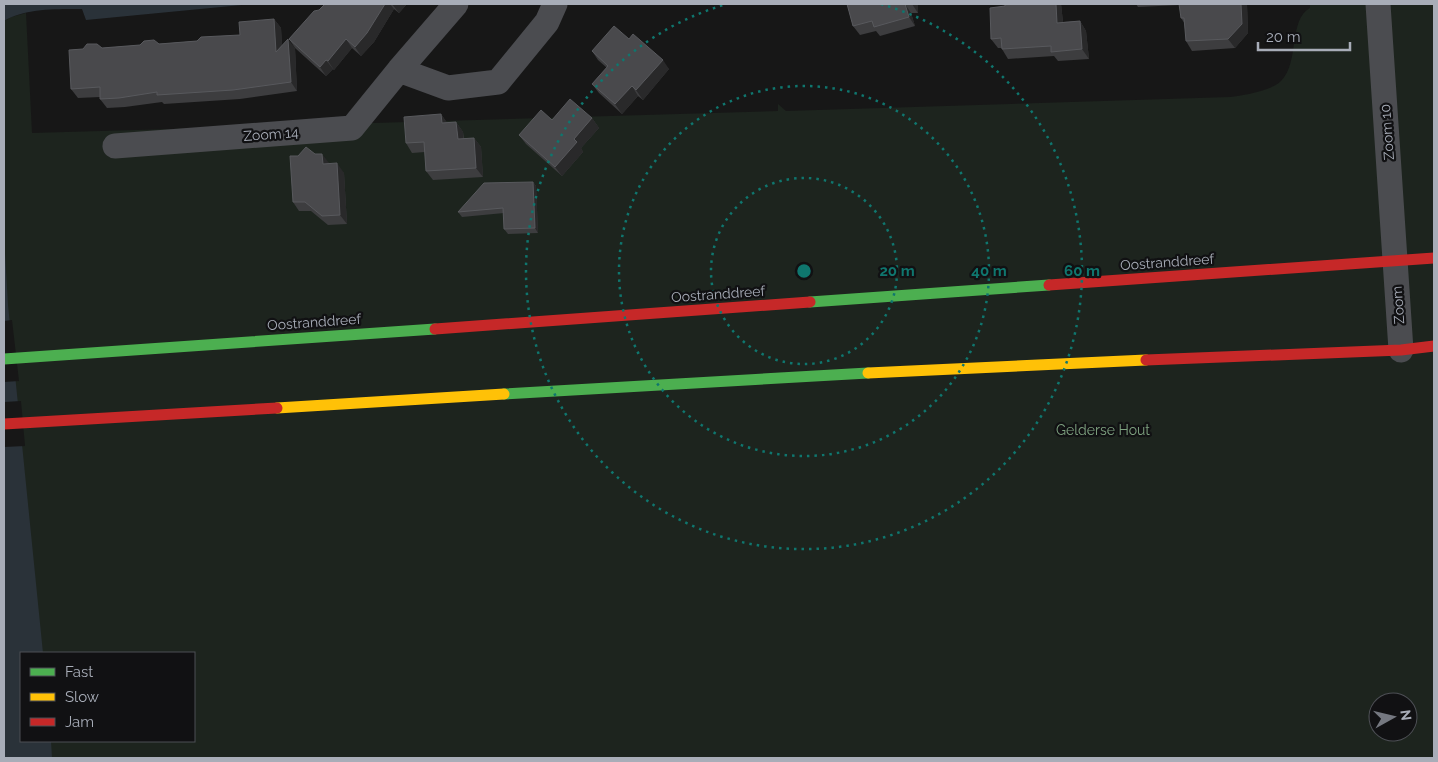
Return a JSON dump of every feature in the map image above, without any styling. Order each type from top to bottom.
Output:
[{"type":"main road","name":"Oostranddreef","points":[[4,359],[1434,258]]},
{"type":"main road","points":[[4,424],[902,370],[1401,350],[1434,346]]},
{"type":"street","name":"Zoom 14","points":[[115,146],[352,128],[456,4]]},
{"type":"street","points":[[399,70],[448,88],[498,82],[547,22],[556,4]]},
{"type":"street","name":"Zoom 10","points":[[1378,4],[1395,261]]},
{"type":"street","name":"Zoom","points":[[1395,261],[1401,350]]},
{"type":"green space","name":"Gelderse Hout","points":[[1310,4],[1434,4],[1434,758],[27,758],[26,742],[195,742],[195,652],[21,652],[4,386],[4,21],[26,13],[32,133],[778,111],[778,104],[786,111],[1230,97],[1264,90],[1281,81],[1287,73],[1299,22],[1303,14],[1310,8]]},
{"type":"shaded area","points":[[4,4],[252,4],[86,20],[82,9],[52,9],[32,11],[4,21]]},
{"type":"shaded area","points":[[4,236],[8,305],[43,652],[20,652],[20,742],[51,742],[52,758],[4,758]]},
{"type":"pier","points":[[12,320],[19,381],[4,382],[4,321]]},
{"type":"pier","points":[[21,401],[25,446],[4,447],[4,402]]},
{"type":"building","points":[[325,4],[385,4],[367,33],[355,47],[346,39],[328,61],[326,60],[320,67],[289,39],[314,11],[319,10]]},
{"type":"building","points":[[847,4],[905,4],[909,17],[874,27],[872,21],[853,26]]},
{"type":"building","points":[[1005,4],[1056,4],[1057,23],[1080,21],[1082,49],[1051,52],[1051,46],[1002,49],[1001,38],[991,39],[990,8],[1005,6]]},
{"type":"building","points":[[1179,4],[1241,4],[1242,24],[1228,39],[1186,41],[1184,18],[1181,18]]},
{"type":"building","points":[[274,19],[276,52],[288,39],[291,82],[233,90],[157,95],[157,92],[100,99],[100,87],[71,89],[69,50],[83,49],[87,44],[97,44],[102,48],[140,45],[144,41],[154,40],[159,44],[197,41],[201,37],[240,35],[239,22]]},
{"type":"building","points":[[614,26],[629,39],[633,34],[663,60],[636,90],[632,86],[615,104],[592,84],[608,66],[592,51]]},
{"type":"building","points":[[570,99],[592,118],[574,139],[577,142],[555,167],[519,135],[541,110],[552,120]]},
{"type":"building","points":[[441,114],[442,123],[456,122],[458,139],[474,138],[476,168],[426,171],[424,142],[406,143],[404,117]]},
{"type":"building","points":[[306,147],[315,154],[322,154],[323,164],[337,163],[340,215],[322,216],[305,202],[293,202],[290,156],[298,156]]},
{"type":"building","points":[[533,182],[535,228],[504,229],[503,208],[458,212],[484,183]]},
{"type":"traffic: fast","points":[[810,302],[1049,285]]},
{"type":"traffic: fast","points":[[4,359],[435,329]]},
{"type":"traffic: fast","points":[[504,394],[868,373]]},
{"type":"traffic: slow","points":[[868,373],[1146,360]]},
{"type":"traffic: slow","points":[[277,408],[504,394]]},
{"type":"traffic: jam","points":[[1049,285],[1434,258]]},
{"type":"traffic: jam","points":[[435,329],[810,302]]},
{"type":"traffic: jam","points":[[1146,360],[1401,350],[1434,346]]},
{"type":"traffic: jam","points":[[4,424],[277,408]]}]
